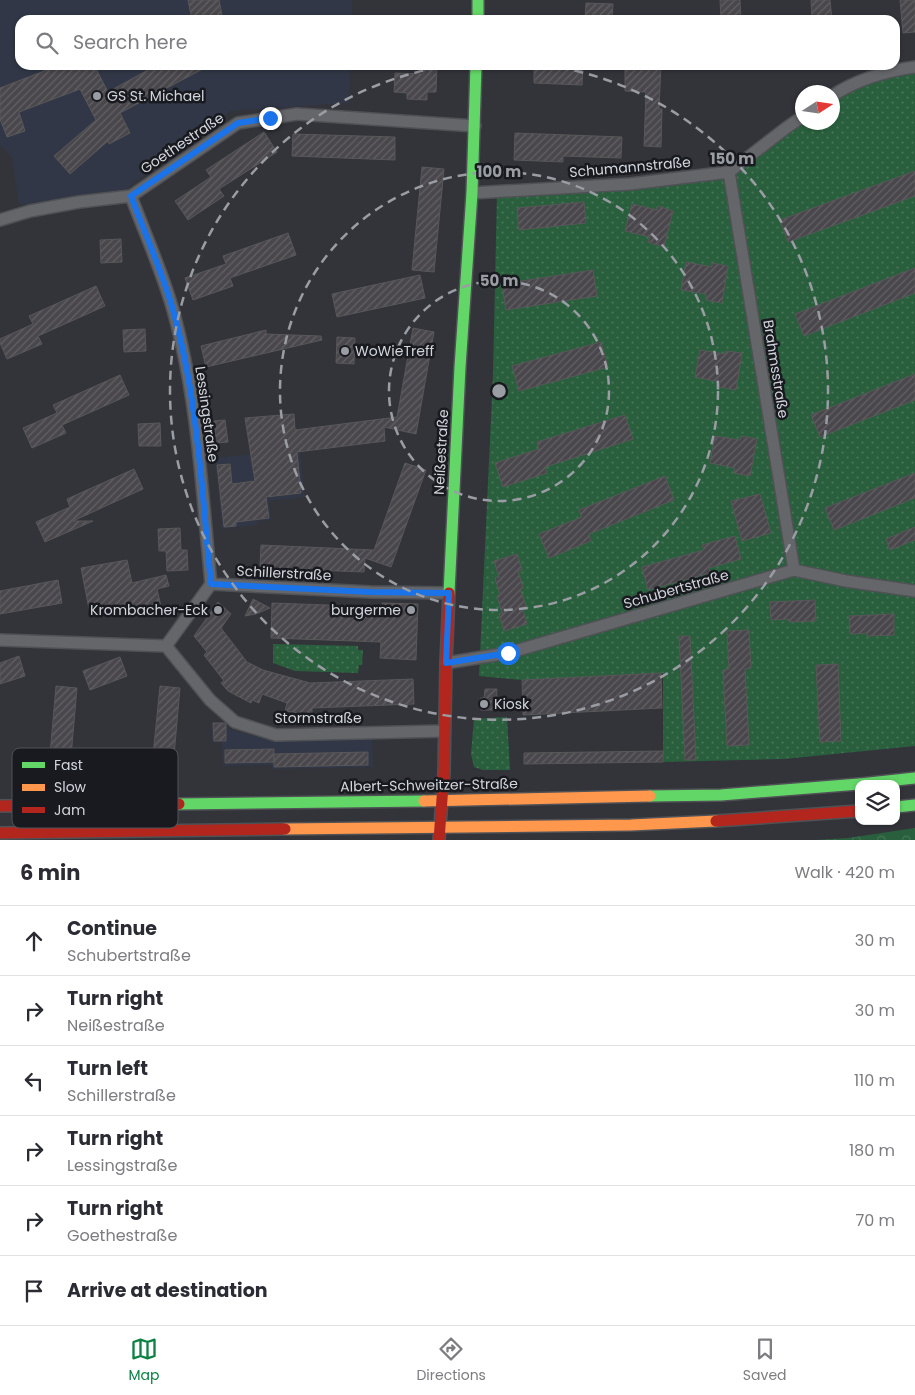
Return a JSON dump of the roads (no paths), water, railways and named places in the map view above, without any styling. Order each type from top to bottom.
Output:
[{"type":"street","points":[[478,0],[478,15]]},
{"type":"street","points":[[900,69],[915,66]]},
{"type":"street","name":"Neißestraße","points":[[439,840],[460,367],[472,193],[476,70]]},
{"type":"street","points":[[840,91],[892,70]]},
{"type":"street","name":"Goethestraße","points":[[0,220],[30,211],[79,202],[131,196],[238,123],[298,114],[475,126]]},
{"type":"street","points":[[729,172],[795,122]]},
{"type":"street","name":"Schumannstraße","points":[[472,193],[630,184],[729,172]]},
{"type":"street","name":"Brahmsstraße","points":[[729,172],[794,570]]},
{"type":"street","name":"Lessingstraße","points":[[131,196],[173,311],[188,378],[198,449],[211,584]]},
{"type":"street","name":"Schubertstraße","points":[[446,663],[508,653],[794,570],[846,581],[915,591]]},
{"type":"street","points":[[0,640],[166,646],[211,584]]},
{"type":"street","name":"Schillerstraße","points":[[211,584],[371,592],[449,593]]},
{"type":"street","name":"Stormstraße","points":[[166,646],[210,700],[235,722],[255,729],[276,735],[444,732]]},
{"type":"street","name":"Albert-Schweitzer-Straße","points":[[896,780],[915,778]]},
{"type":"street","name":"Albert-Schweitzer-Straße","points":[[178,804],[721,795],[855,784]]},
{"type":"street","points":[[900,807],[915,805]]},
{"type":"street","points":[[0,832],[631,825],[726,821],[855,811]]},
{"type":"place","name":"GS St. Michael","points":[[97,96]]},
{"type":"place","name":"WoWieTreff","points":[[345,351]]},
{"type":"place","name":"Krombacher-Eck","points":[[218,610]]},
{"type":"place","name":"burgerme","points":[[411,610]]},
{"type":"place","name":"Kiosk","points":[[484,704]]}]
